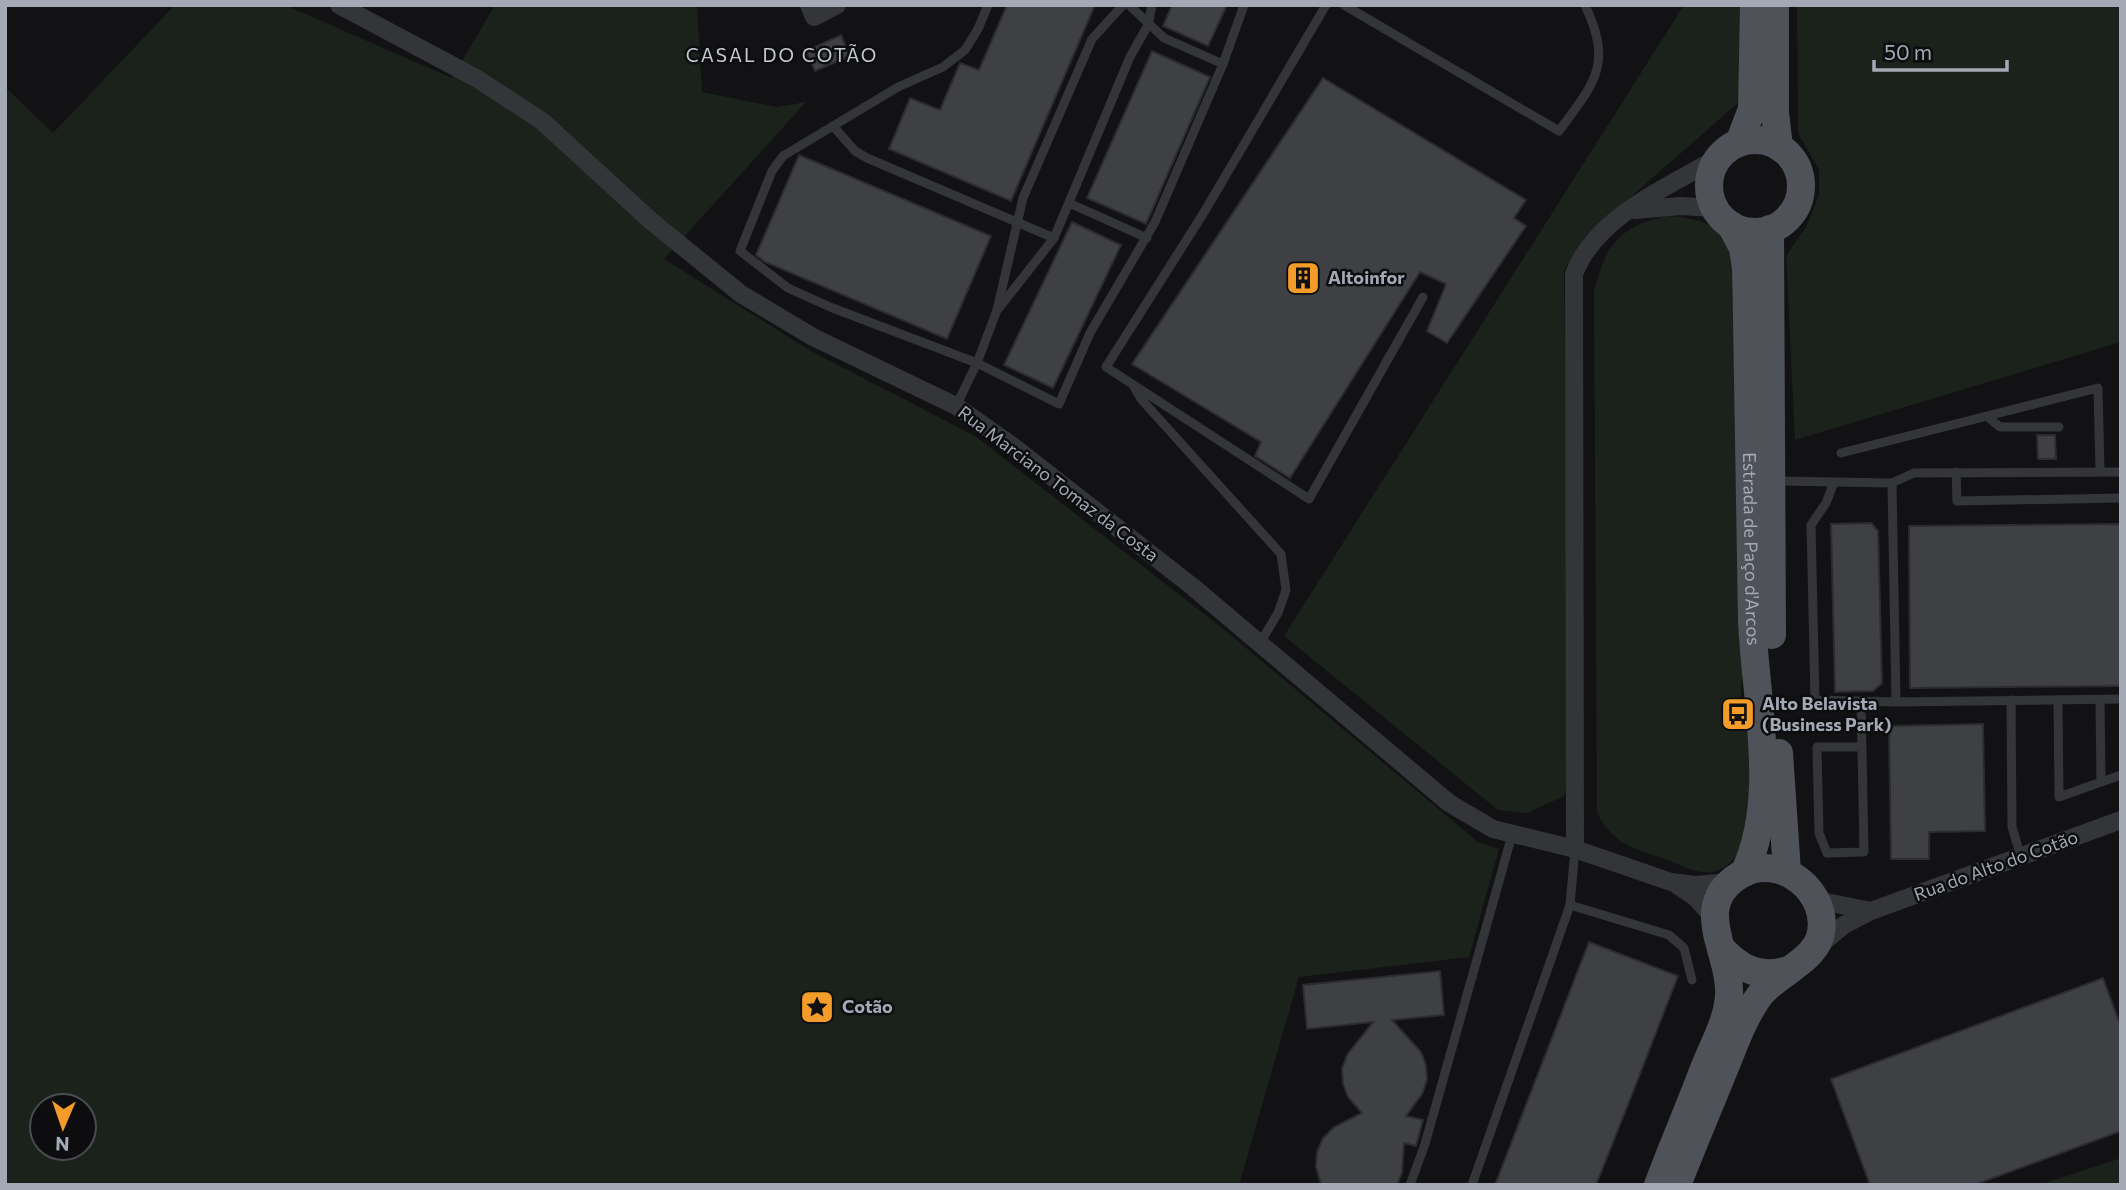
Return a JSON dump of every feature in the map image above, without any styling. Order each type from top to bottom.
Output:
[{"type":"main road","name":"Estrada de Paço d'Arcos","points":[[1714,918],[1717,902],[1737,877],[1758,837],[1762,779],[1752,624],[1746,268],[1743,248],[1723,217],[1709,187],[1711,171],[1729,150],[1752,109],[1754,5]]},
{"type":"main road","points":[[1775,5],[1775,113],[1779,147]]},
{"type":"main road","points":[[1723,217],[1746,231],[1770,229],[1793,212],[1800,191],[1798,169],[1779,147],[1755,140],[1729,150]]},
{"type":"main road","name":"Estrada de Paço d'Arcos","points":[[1770,229],[1772,621],[1787,872]]},
{"type":"main road","points":[[1677,1185],[1747,1016],[1770,984],[1815,949],[1820,935],[1821,920],[1816,900],[1800,879],[1774,868],[1737,877]]},
{"type":"main road","points":[[1658,1185],[1727,1010],[1728,980],[1714,918]]},
{"type":"main road","points":[[1721,948],[1738,965],[1751,971],[1775,974],[1787,970]]},
{"type":"street","name":"Rua Marciano Tomaz da Costa","points":[[339,5],[476,78],[531,113],[577,151],[650,221],[741,294],[813,337],[956,406],[1116,525],[1449,803],[1493,829],[1575,849],[1671,882],[1695,885],[1737,877]]},
{"type":"street","points":[[812,11],[837,5]]},
{"type":"street","points":[[1575,849],[1574,274],[1580,257],[1628,210],[1729,150]]},
{"type":"street","points":[[1628,210],[1680,206],[1723,217]]},
{"type":"street","name":"Rua do Alto do Cotão","points":[[1815,949],[1844,925],[1871,911],[2121,820]]},
{"type":"street","name":"Rua Marciano Tomaz da Costa","points":[[1671,882],[1695,897],[1714,918]]},
{"type":"street","points":[[1816,900],[1871,911]]},
{"type":"lane","points":[[988,5],[965,50],[943,67],[898,87],[783,156],[772,171],[740,251],[788,288],[830,307],[977,363],[1059,404],[1090,333],[1147,238],[1223,64],[1244,5]]},
{"type":"lane","points":[[956,406],[977,363],[997,310],[1016,222],[1092,39],[1123,5]]},
{"type":"lane","points":[[1129,5],[1147,25],[1164,38],[1223,64]]},
{"type":"lane","points":[[997,310],[1054,238],[1130,57],[1147,25],[1152,5]]},
{"type":"lane","points":[[1326,5],[1203,214],[1107,367],[1309,499],[1423,297]]},
{"type":"lane","points":[[1344,5],[1559,131],[1592,85],[1598,71],[1597,31],[1585,5]]},
{"type":"lane","points":[[833,126],[855,150],[867,158],[1054,238]]},
{"type":"lane","points":[[1069,203],[1147,238]]},
{"type":"lane","points":[[1132,382],[1141,399],[1280,554],[1286,590],[1278,613],[1260,643]]},
{"type":"lane","points":[[1841,453],[1989,418],[2098,388],[2100,470]]},
{"type":"lane","points":[[1989,418],[2000,427],[2059,427]]},
{"type":"lane","points":[[1770,481],[1892,482],[1914,473],[2100,470],[2121,472]]},
{"type":"lane","points":[[1956,472],[1956,501],[2121,498]]},
{"type":"lane","points":[[1834,482],[1826,503],[1811,525],[1815,700],[1896,702],[2121,699]]},
{"type":"lane","points":[[1892,482],[1896,702]]},
{"type":"lane","points":[[2011,700],[2012,827],[2021,857]]},
{"type":"lane","points":[[2058,700],[2059,797],[2121,775]]},
{"type":"lane","points":[[2100,700],[2101,782]]},
{"type":"lane","points":[[1861,701],[1862,747],[1864,852],[1828,853],[1822,847],[1819,833],[1817,747],[1862,747]]},
{"type":"lane","points":[[1410,1185],[1425,1144],[1512,835]]},
{"type":"lane","points":[[1472,1185],[1570,905],[1575,849]]},
{"type":"lane","points":[[1570,905],[1669,935],[1684,948],[1692,980]]},
{"type":"shaded area","points":[[175,5],[285,5],[452,78],[495,5],[697,5],[702,92],[777,107],[806,102],[664,259],[811,351],[975,436],[1221,627],[1478,842],[1499,849],[1469,957],[1299,977],[1239,1185],[5,1185],[5,87],[53,133]]},
{"type":"shaded area","points":[[1684,5],[1745,5],[1739,102],[1584,238],[1564,270],[1569,776],[1564,796],[1527,813],[1498,810],[1284,636]]},
{"type":"shaded area","points":[[1797,5],[2121,5],[2121,342],[1795,440],[1786,256],[1806,227],[1819,195],[1819,169],[1798,133]]},
{"type":"shaded area","points":[[1666,216],[1702,222],[1717,229],[1732,241],[1744,663],[1741,701],[1749,737],[1752,793],[1746,835],[1738,852],[1727,865],[1712,872],[1690,869],[1627,845],[1611,833],[1597,813],[1594,291],[1604,261],[1616,240],[1636,226]]},
{"type":"shaded area","points":[[2121,1158],[2121,1185],[2039,1185]]},
{"type":"building","points":[[1007,5],[1095,5],[1011,201],[889,149],[910,98],[940,110],[960,63],[979,70]]},
{"type":"building","points":[[1172,5],[1227,5],[1208,46],[1163,26]]},
{"type":"building","points":[[841,35],[850,56],[815,71],[806,51]]},
{"type":"building","points":[[1152,51],[1210,77],[1146,224],[1087,198]]},
{"type":"building","name":"Altoinfor","points":[[1323,78],[1526,200],[1514,218],[1526,226],[1447,343],[1427,331],[1446,284],[1420,272],[1290,478],[1255,456],[1261,442],[1132,364]]},
{"type":"building","points":[[799,155],[991,236],[947,339],[765,262],[756,255]]},
{"type":"building","points":[[1072,222],[1121,245],[1053,388],[1004,365]]},
{"type":"building","points":[[2037,435],[2055,435],[2056,459],[2038,459]]},
{"type":"building","points":[[1871,523],[1878,531],[1882,683],[1873,691],[1835,692],[1831,524]]},
{"type":"building","points":[[2121,524],[2121,686],[1910,688],[1909,526]]},
{"type":"building","points":[[1983,724],[1985,831],[1929,832],[1929,859],[1891,859],[1889,726]]},
{"type":"building","points":[[1589,942],[1678,976],[1596,1185],[1495,1185]]},
{"type":"building","points":[[1440,971],[1444,1015],[1392,1020],[1421,1052],[1426,1065],[1427,1080],[1422,1094],[1406,1116],[1423,1120],[1416,1146],[1404,1143],[1402,1173],[1397,1185],[1321,1185],[1316,1167],[1317,1152],[1323,1138],[1334,1127],[1362,1113],[1348,1097],[1343,1084],[1342,1069],[1347,1055],[1373,1022],[1307,1029],[1303,985]]},
{"type":"building","points":[[2103,978],[2121,1027],[2121,1131],[1974,1185],[1870,1185],[1831,1079]]},
{"type":"place","name":"Altoinfor","points":[[1303,278]]},
{"type":"place","name":"Alto Belavista (Business Park)","points":[[1738,714]]},
{"type":"place","name":"Cotão","points":[[817,1007]]},
{"type":"district","name":"CASAL DO COTÃO","points":[[782,55]]}]
